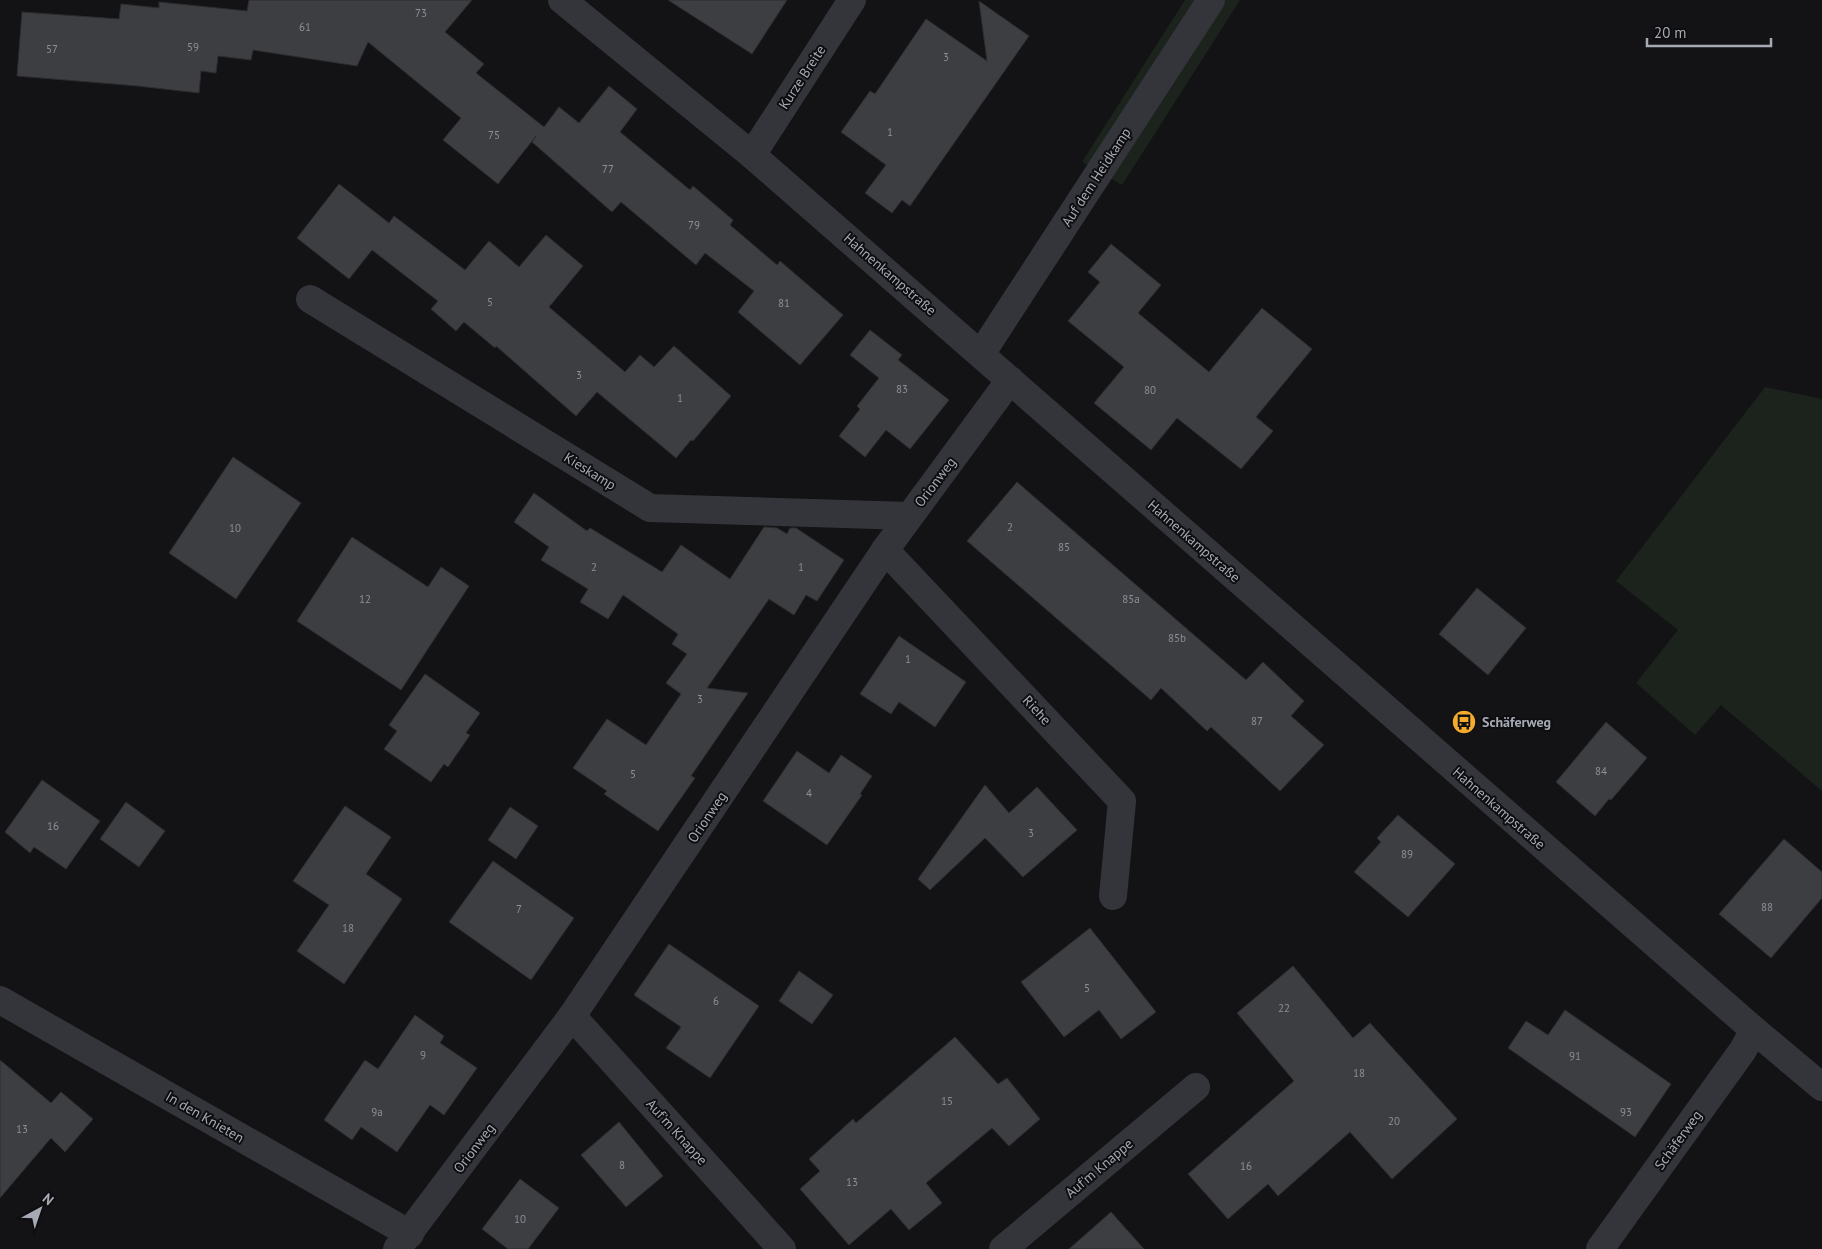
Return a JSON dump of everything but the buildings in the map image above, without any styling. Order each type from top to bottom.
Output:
[{"type":"street","name":"Hahnenkampstraße","points":[[562,0],[752,155],[1754,1030],[1822,1087]]},
{"type":"street","name":"Kurze Breite","points":[[752,155],[852,0]]},
{"type":"street","name":"Auf dem Heidkamp","points":[[981,354],[1211,0]]},
{"type":"street","name":"Kieskamp","points":[[310,299],[650,508],[909,516]]},
{"type":"street","name":"Orionweg","points":[[403,1241],[572,1016],[885,550],[1010,380]]},
{"type":"street","name":"Riehe","points":[[885,550],[1122,801],[1113,896]]},
{"type":"street","name":"In den Knieten","points":[[0,1000],[403,1241]]},
{"type":"street","name":"Auf'm Knappe","points":[[572,1016],[782,1249]]},
{"type":"street","name":"Schäferweg","points":[[1600,1249],[1743,1050],[1754,1030]]},
{"type":"street","name":"Auf'm Knappe","points":[[1003,1249],[1196,1087]]},
{"type":"shaded area","points":[[1185,0],[1240,0],[1122,185],[1082,162]]},
{"type":"shaded area","points":[[1765,387],[1822,399],[1822,791],[1721,705],[1695,735],[1636,683],[1678,630],[1616,581]]},
{"type":"place","name":"Schäferweg","points":[[1464,722]]}]
